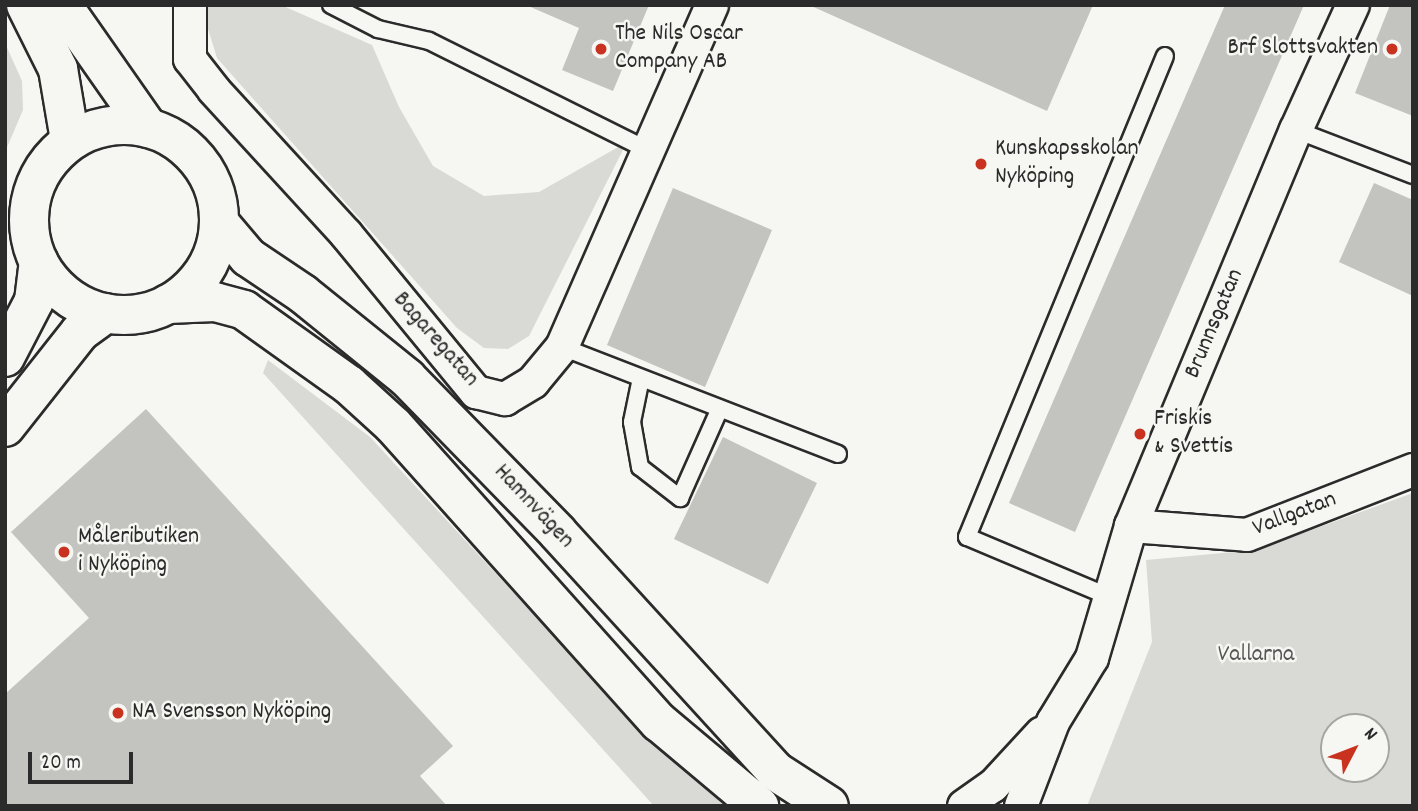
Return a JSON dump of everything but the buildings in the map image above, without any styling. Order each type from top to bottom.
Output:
[{"type":"main road","points":[[26,5],[58,69],[70,140]]},
{"type":"main road","points":[[62,5],[148,128]]},
{"type":"main road","points":[[121,124],[148,128],[174,139],[195,157],[211,181],[221,225],[209,264],[191,287],[168,304],[145,313],[106,313],[69,299],[52,283],[39,262],[28,218],[34,187],[49,161],[70,140],[94,129],[121,124]]},
{"type":"main road","name":"Hamnvägen","points":[[221,225],[248,257],[303,294],[407,378],[558,533],[775,771],[829,806]]},
{"type":"main road","points":[[5,357],[34,302],[39,262]]},
{"type":"main road","name":"Hamnvägen","points":[[168,304],[215,302],[244,310],[349,385],[393,425],[659,722],[759,806]]},
{"type":"main road","points":[[5,427],[80,332],[106,313]]},
{"type":"street","name":"Bagaregatan","points":[[185,8],[190,59],[346,234],[476,391],[505,398],[533,382],[562,347],[712,5]]},
{"type":"street","name":"Brunnsgatan","points":[[1021,806],[1053,722],[1092,657],[1131,526],[1296,130],[1353,5]]},
{"type":"street","name":"Vallgatan","points":[[1131,526],[1247,535],[1413,470]]},
{"type":"street","name":"Brunnsgatan","points":[[964,806],[993,786],[1053,722]]},
{"type":"lane","points":[[331,5],[378,29],[429,41],[648,150]]},
{"type":"lane","points":[[1110,597],[967,537],[1165,57]]},
{"type":"lane","points":[[1296,130],[1413,174]]},
{"type":"lane","points":[[562,347],[838,454]]},
{"type":"lane","points":[[641,378],[632,422],[640,467],[680,498],[720,408]]},
{"type":"green space","points":[[208,5],[281,5],[372,45],[399,107],[433,166],[484,196],[539,192],[627,142],[529,336],[508,349],[484,348],[457,328],[217,58],[204,16]]},
{"type":"green space","points":[[5,43],[22,81],[23,110],[5,152]]},
{"type":"green space","points":[[268,360],[370,437],[642,732],[728,806],[654,806],[263,373]]},
{"type":"green space","name":"Vallarna","points":[[1413,493],[1413,806],[1087,806],[1152,642],[1146,560],[1256,550]]},
{"type":"place","name":"The Nils Oscar Company AB","points":[[601,49]]},
{"type":"place","name":"Brf Slottsvakten","points":[[1392,49]]},
{"type":"place","name":"Kunskapsskolan Nyköping","points":[[981,164]]},
{"type":"place","name":"Friskis & Svettis","points":[[1140,434]]},
{"type":"place","name":"Måleributiken i Nyköping","points":[[64,552]]},
{"type":"place","name":"NA Svensson Nyköping","points":[[118,713]]}]
